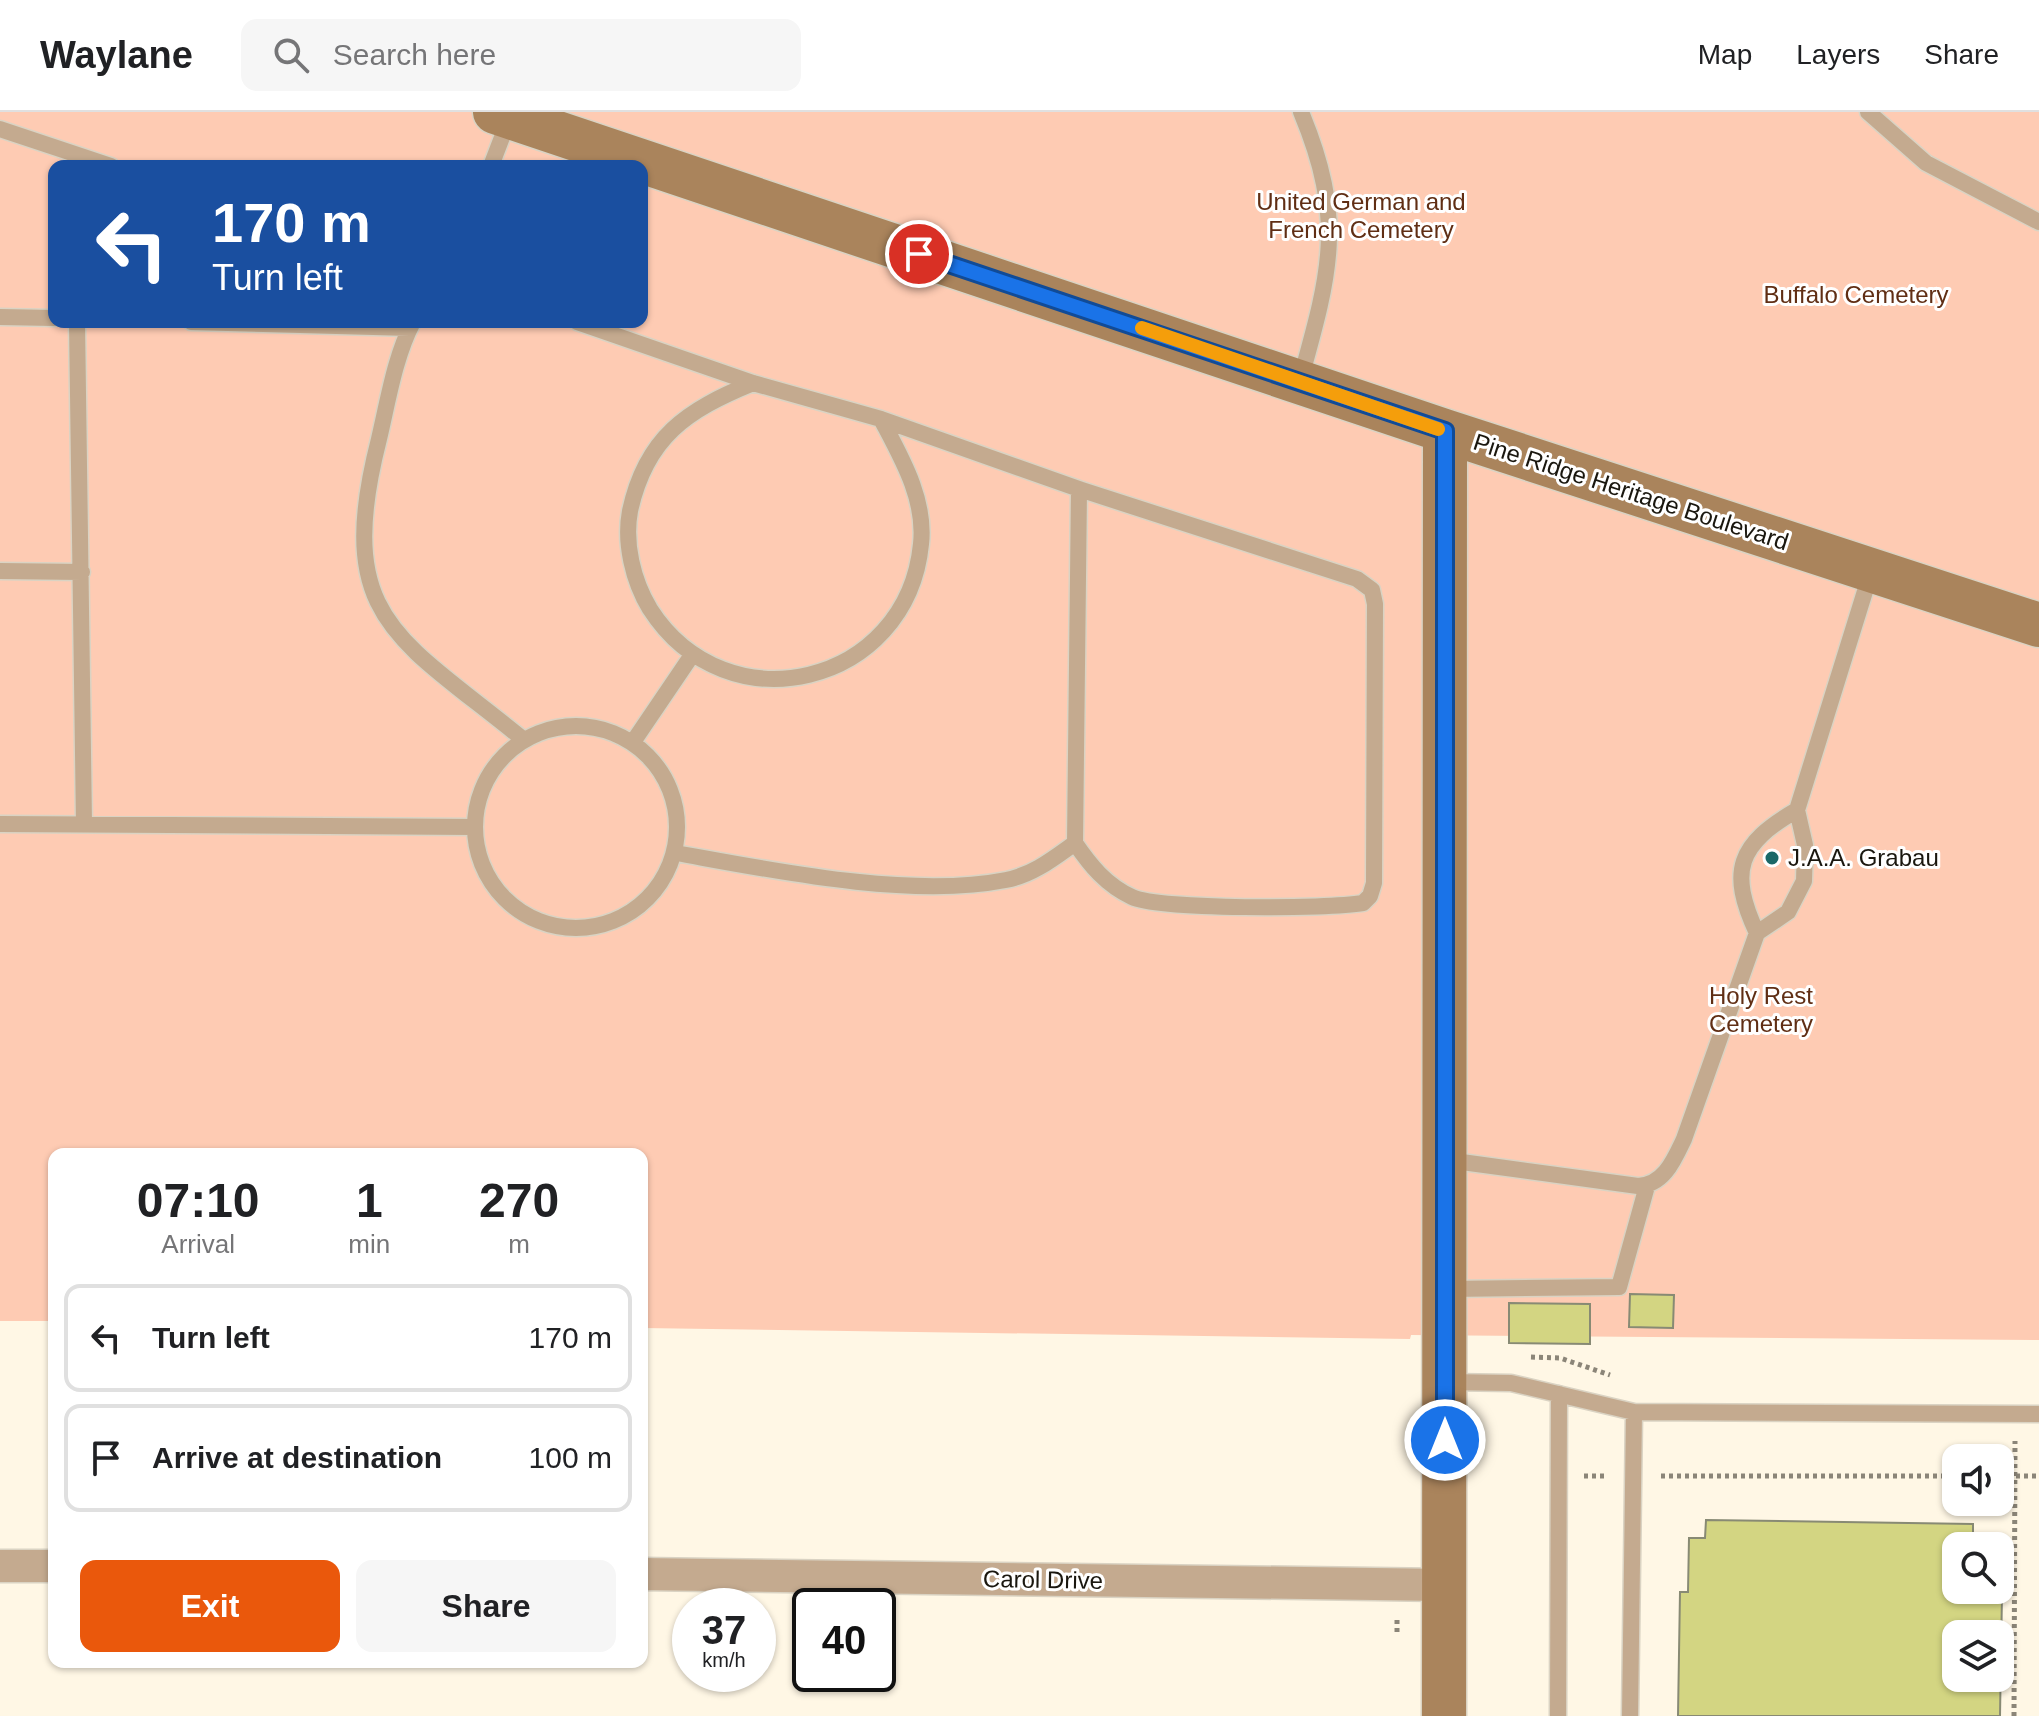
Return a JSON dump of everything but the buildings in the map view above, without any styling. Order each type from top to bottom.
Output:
[{"type":"street","name":"Pine Ridge Heritage Boulevard","points":[[502,114],[639,160]]},
{"type":"street","name":"Pine Ridge Heritage Boulevard","points":[[648,163],[1445,431],[2039,625]]},
{"type":"street","points":[[1444,1716],[1445,431]]},
{"type":"street","points":[[0,1566],[48,1566]]},
{"type":"street","name":"Carol Drive","points":[[648,1574],[1444,1585]]},
{"type":"lane","points":[[1300,381],[1323,297],[1332,232],[1322,161],[1301,112]]},
{"type":"lane","points":[[1868,112],[1926,163],[2039,222]]},
{"type":"lane","points":[[492,160],[502,114]]},
{"type":"lane","points":[[0,129],[78,160]]},
{"type":"lane","points":[[0,317],[48,318]]},
{"type":"lane","points":[[77,328],[84,824]]},
{"type":"lane","points":[[410,328],[365,491],[361,537],[367,581],[386,622],[426,662],[524,740]]},
{"type":"lane","points":[[594,328],[753,383],[881,419],[1079,489],[1357,579],[1372,590],[1374,883],[1370,896],[1363,903],[1153,904],[1116,888],[1092,868],[1075,843],[1079,489]]},
{"type":"lane","points":[[753,383],[710,400],[678,422],[653,451],[636,485],[628,523],[635,573],[643,597],[663,630],[692,655],[732,674],[775,681],[819,674],[859,655],[890,624],[912,586],[922,543],[918,499],[881,419]]},
{"type":"lane","points":[[1446,1289],[1619,1287],[1647,1186],[1673,1164],[1684,1139],[1757,933],[1788,912],[1804,881],[1805,845],[1797,810],[1872,570]]},
{"type":"lane","points":[[0,571],[82,572]]},
{"type":"lane","points":[[633,742],[692,655]]},
{"type":"lane","points":[[579,726],[613,732],[633,742],[662,772],[677,811],[676,853],[657,890],[625,918],[585,930],[543,924],[507,903],[483,869],[474,827],[478,801],[487,777],[503,756],[524,740],[544,730],[579,726]]},
{"type":"lane","points":[[1757,933],[1741,895],[1739,876],[1743,860],[1752,844],[1767,829],[1797,810]]},
{"type":"lane","points":[[0,824],[474,827]]},
{"type":"lane","points":[[676,853],[819,878],[969,884],[1007,880],[1037,870],[1075,843]]},
{"type":"lane","points":[[1446,1160],[1647,1186]]},
{"type":"lane","points":[[1445,1382],[1511,1383],[1634,1412],[2039,1414]]},
{"type":"lane","points":[[1558,1716],[1559,1394]]},
{"type":"lane","points":[[1630,1716],[1634,1412]]},
{"type":"path","points":[[2014,1716],[2016,1414]]},
{"type":"path","points":[[1592,1476],[1608,1476]]},
{"type":"path","points":[[1651,1476],[1942,1476]]},
{"type":"path","points":[[2015,1476],[2039,1476]]},
{"type":"path","points":[[1397,1620],[1397,1633]]},
{"type":"green space","points":[[0,112],[2039,112],[2039,1340],[1411,1335],[1410,1339],[648,1328],[648,1148],[48,1148],[48,1321],[0,1321]]},
{"type":"slow traffic","points":[[1142,328],[1438,429]]},
{"type":"place","name":"J.A.A. Grabau","points":[[1772,858]]},
{"type":"route","points":[[919,254],[1445,431],[1445,1440]]},
{"type":"park label","name":"United German and French Cemetery","points":[[1361,216]]},
{"type":"park label","name":"Buffalo Cemetery","points":[[1856,295]]},
{"type":"park label","name":"Holy Rest Cemetery","points":[[1761,1010]]}]
